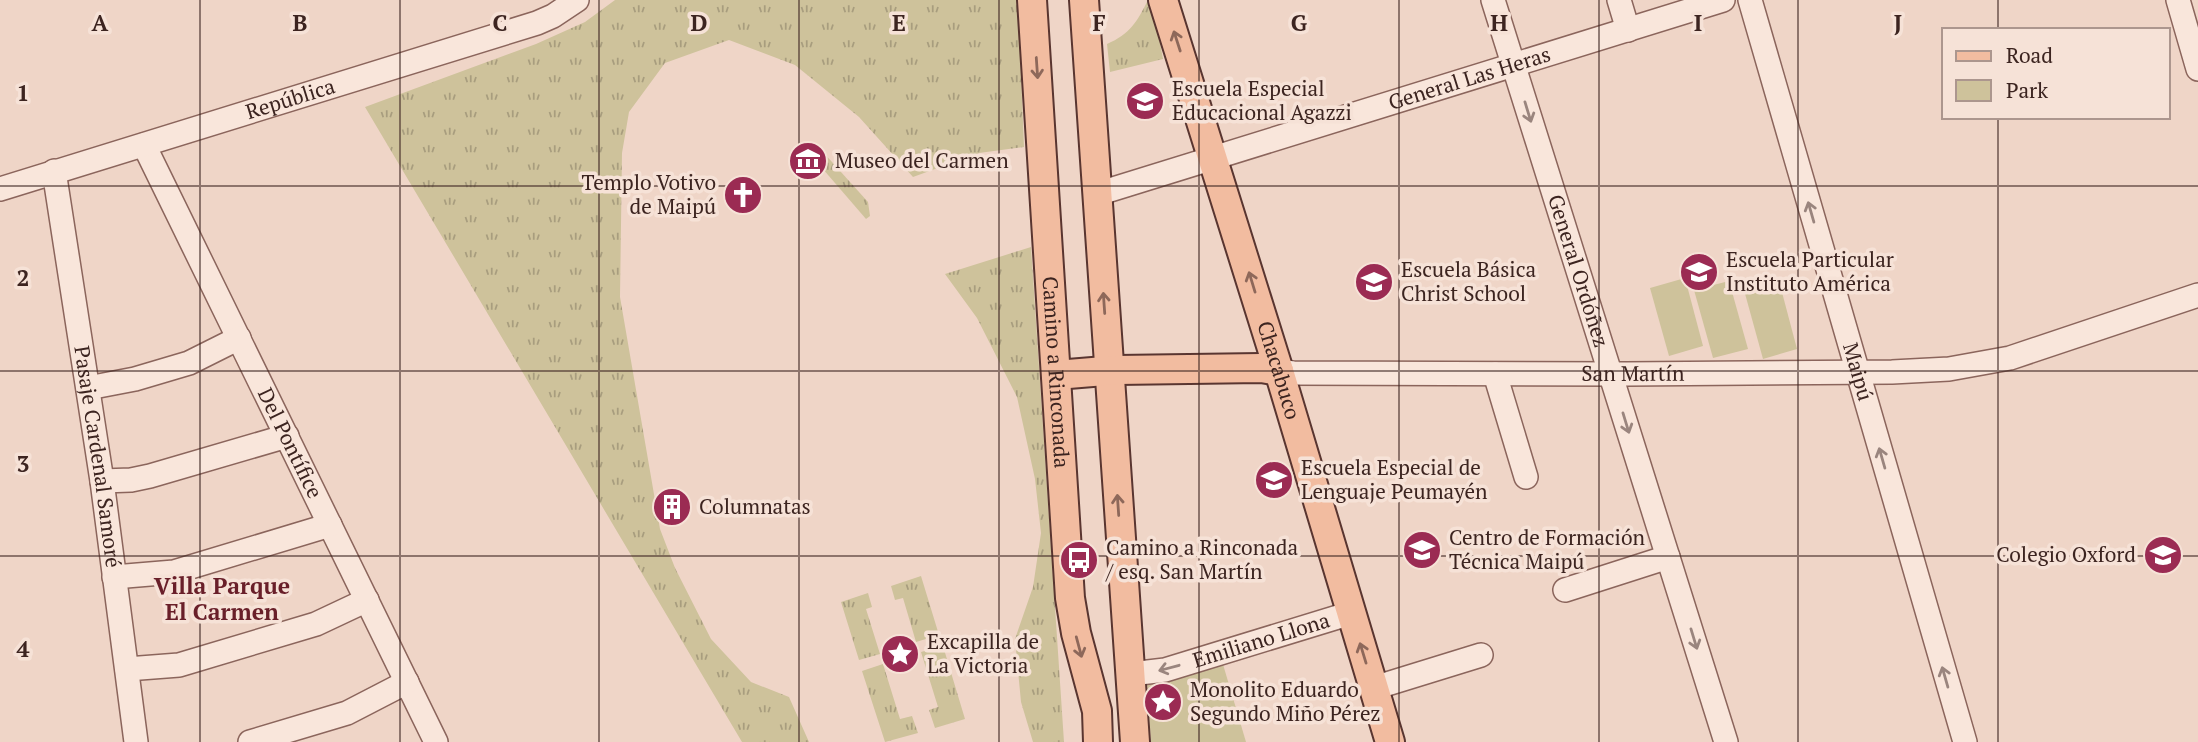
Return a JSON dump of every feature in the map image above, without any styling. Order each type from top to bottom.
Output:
[{"type":"main road","name":"Camino a Rinconada","points":[[1032,0],[1070,598],[1076,633],[1097,711],[1098,742]]},
{"type":"main road","points":[[1084,0],[1135,742]]},
{"type":"main road","name":"Chacabuco","points":[[1163,0],[1279,371],[1390,742]]},
{"type":"main road","name":"San Martín","points":[[1056,374],[1261,368],[1279,371]]},
{"type":"street","name":"República","points":[[0,189],[537,23],[577,0]]},
{"type":"street","name":"General Ordóñez","points":[[1493,0],[1726,742]]},
{"type":"street","points":[[1619,0],[1628,30]]},
{"type":"street","name":"General Las Heras","points":[[1097,194],[1723,0]]},
{"type":"street","name":"Maipú","points":[[1750,0],[1965,742]]},
{"type":"street","points":[[2178,0],[2198,69]]},
{"type":"street","name":"Del Pontífice","points":[[144,145],[436,742]]},
{"type":"street","name":"Pasaje Cardenal Samoré","points":[[54,171],[102,481],[136,742]]},
{"type":"street","name":"San Martín","points":[[1279,371],[1610,374],[1926,371],[1991,362],[2198,295]]},
{"type":"street","points":[[88,388],[135,379],[189,363],[239,338]]},
{"type":"street","points":[[1495,373],[1526,477]]},
{"type":"street","points":[[102,481],[150,476],[286,436]]},
{"type":"street","points":[[114,577],[174,572],[330,525]]},
{"type":"street","points":[[1565,590],[1668,557]]},
{"type":"street","points":[[127,669],[179,665],[316,624],[367,600]]},
{"type":"street","name":"Emiliano Llona","points":[[1131,674],[1165,670],[1351,613]]},
{"type":"street","points":[[1374,688],[1481,655]]},
{"type":"street","points":[[250,742],[347,713],[407,682]]},
{"type":"green space","points":[[615,0],[1018,0],[1024,147],[979,153],[913,177],[859,117],[795,65],[729,40],[665,63],[629,112],[622,153],[620,297],[660,529],[675,568],[711,639],[751,682],[789,697],[809,742],[742,742],[365,107],[536,44],[585,22]]},
{"type":"green space","points":[[1148,0],[1152,0],[1163,59],[1110,72],[1107,44],[1122,36],[1132,26]]},
{"type":"green space","points":[[823,152],[868,202],[870,216],[866,219],[816,161]]},
{"type":"green space","points":[[1031,247],[1064,742],[1033,742],[1021,702],[1015,639],[1033,587],[1041,533],[1035,479],[1017,397],[977,318],[945,274]]},
{"type":"green space","points":[[1685,278],[1703,346],[1669,356],[1650,288]]},
{"type":"green space","points":[[1729,281],[1748,349],[1713,358],[1694,290]]},
{"type":"green space","points":[[1779,281],[1797,349],[1763,359],[1744,290]]},
{"type":"green space","points":[[921,576],[939,635],[916,642],[903,598],[895,600],[891,586]]},
{"type":"green space","points":[[868,593],[872,607],[866,609],[880,654],[859,660],[841,602]]},
{"type":"green space","points":[[943,646],[965,719],[935,728],[929,710],[938,707],[921,652]]},
{"type":"green space","points":[[1222,661],[1246,742],[1151,742],[1147,683]]},
{"type":"green space","points":[[883,664],[900,719],[912,716],[918,733],[885,742],[862,671]]},
{"type":"place","name":"Escuela Especial Educacional Agazzi","points":[[1145,101]]},
{"type":"place","name":"Museo del Carmen","points":[[808,161]]},
{"type":"place","name":"Templo Votivo de Maipú","points":[[743,195]]},
{"type":"place","name":"Escuela Particular Instituto América","points":[[1699,272]]},
{"type":"place","name":"Escuela Básica Christ School","points":[[1374,282]]},
{"type":"place","name":"Escuela Especial de Lenguaje Peumayén","points":[[1274,480]]},
{"type":"place","name":"Columnatas","points":[[672,507]]},
{"type":"place","name":"Centro de Formación Técnica Maipú","points":[[1422,550]]},
{"type":"place","name":"Colegio Oxford","points":[[2163,555]]},
{"type":"place","name":"Camino a Rinconada / esq. San Martín","points":[[1079,560]]},
{"type":"place","name":"Excapilla de La Victoria","points":[[900,654]]},
{"type":"place","name":"Monolito Eduardo Segundo Miño Pérez","points":[[1163,702]]},
{"type":"district","name":"Villa Parque El Carmen","points":[[222,599]]}]
